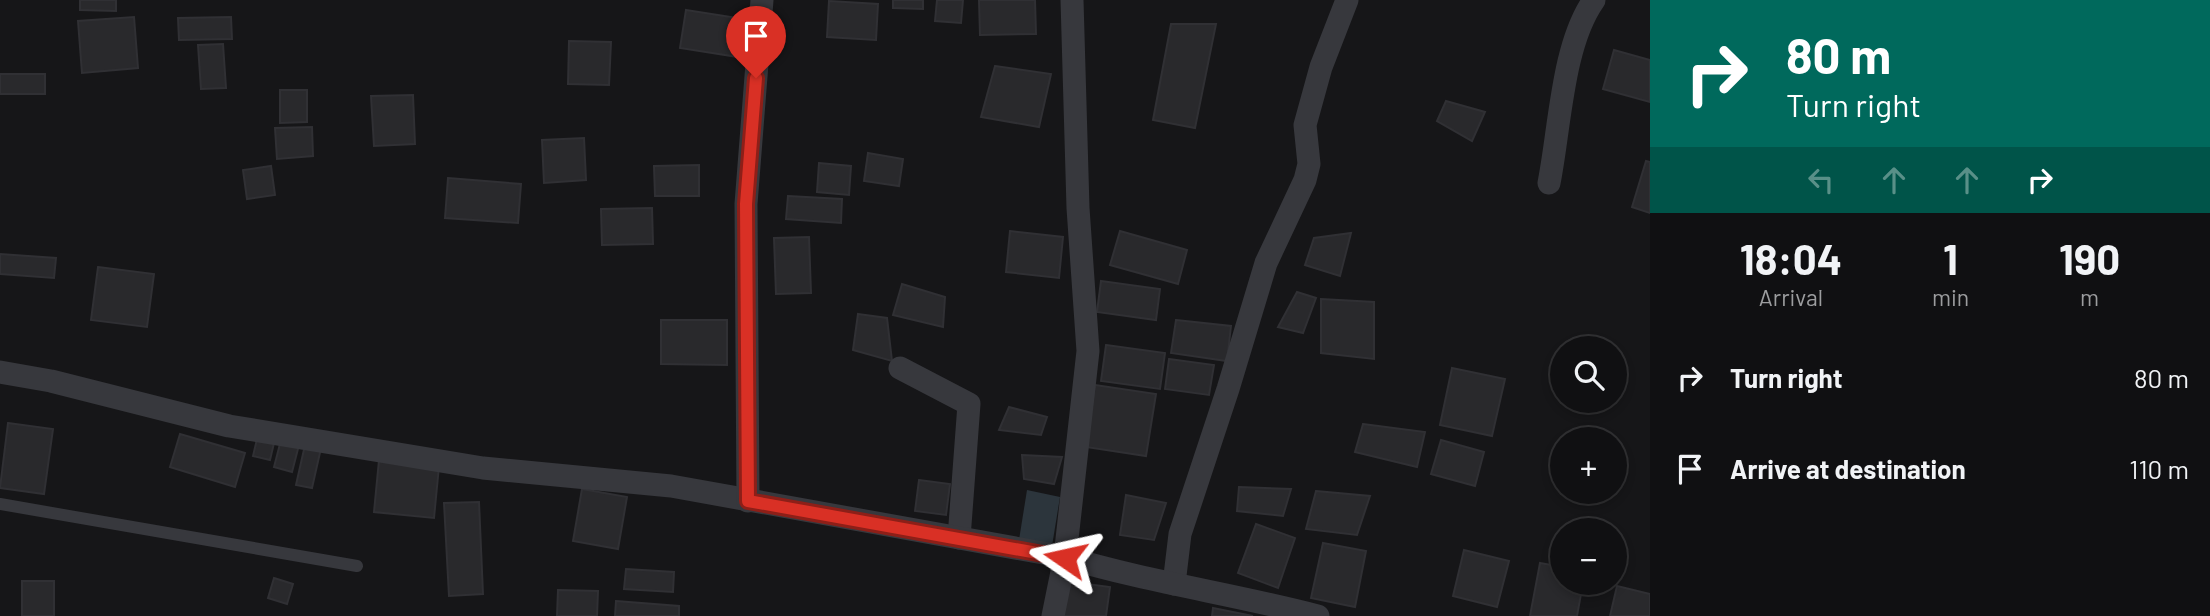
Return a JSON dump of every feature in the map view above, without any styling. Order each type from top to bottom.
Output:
[{"type":"street","points":[[748,501],[746,204],[762,0]]},
{"type":"street","points":[[1053,616],[1065,558],[1088,351],[1078,208],[1072,0]]},
{"type":"street","points":[[1174,584],[1181,534],[1228,389],[1265,262],[1305,180],[1309,164],[1305,125],[1321,67],[1347,0]]},
{"type":"street","points":[[1549,183],[1567,68],[1585,13],[1594,0]]},
{"type":"street","points":[[900,368],[970,404],[959,538]]},
{"type":"street","points":[[0,372],[51,381],[229,426],[482,468],[671,486],[1065,558],[1119,573],[1259,601],[1318,616]]},
{"type":"lane","points":[[0,504],[357,566]]},
{"type":"shaded area","points":[[1027,490],[1060,497],[1052,546],[1019,540]]},
{"type":"building","points":[[80,0],[116,0],[116,11],[80,10]]},
{"type":"building","points":[[893,0],[923,0],[923,9],[893,8]]},
{"type":"building","points":[[937,0],[963,0],[961,23],[935,21]]},
{"type":"building","points":[[979,0],[1035,0],[1036,34],[980,35]]},
{"type":"building","points":[[829,1],[878,4],[876,40],[827,37]]},
{"type":"building","points":[[686,10],[744,19],[738,57],[680,48]]},
{"type":"building","points":[[134,17],[138,68],[82,73],[78,21]]},
{"type":"building","points":[[231,17],[232,39],[179,40],[178,18]]},
{"type":"building","points":[[1171,24],[1216,24],[1195,128],[1153,120]]},
{"type":"building","points":[[569,41],[611,42],[609,85],[568,84]]},
{"type":"building","points":[[223,44],[226,88],[201,89],[198,45]]},
{"type":"building","points":[[1614,50],[1650,60],[1650,102],[1603,89]]},
{"type":"building","points":[[995,66],[1051,74],[1039,127],[981,117]]},
{"type":"building","points":[[0,74],[45,74],[45,94],[0,94]]},
{"type":"building","points":[[280,90],[307,90],[307,122],[280,123]]},
{"type":"building","points":[[413,95],[415,144],[374,146],[371,96]]},
{"type":"building","points":[[1446,101],[1485,112],[1472,141],[1437,121]]},
{"type":"building","points":[[312,127],[313,156],[277,159],[275,128]]},
{"type":"building","points":[[584,138],[586,180],[544,183],[542,140]]},
{"type":"building","points":[[868,153],[903,159],[899,186],[864,181]]},
{"type":"building","points":[[1646,161],[1650,162],[1650,213],[1632,207]]},
{"type":"building","points":[[819,163],[851,166],[849,195],[817,192]]},
{"type":"building","points":[[699,165],[699,196],[655,196],[654,166]]},
{"type":"building","points":[[271,166],[275,195],[247,199],[243,170]]},
{"type":"building","points":[[448,178],[521,184],[518,223],[445,218]]},
{"type":"building","points":[[788,196],[842,199],[841,223],[786,219]]},
{"type":"building","points":[[652,208],[653,244],[602,245],[601,209]]},
{"type":"building","points":[[1010,231],[1063,237],[1059,278],[1006,272]]},
{"type":"building","points":[[1120,231],[1187,250],[1178,284],[1110,265]]},
{"type":"building","points":[[1351,233],[1340,276],[1305,265],[1314,238]]},
{"type":"building","points":[[809,237],[811,293],[776,294],[774,238]]},
{"type":"building","points":[[0,254],[56,258],[54,278],[0,274]]},
{"type":"building","points":[[98,267],[154,274],[147,327],[91,320]]},
{"type":"building","points":[[1101,281],[1160,289],[1156,320],[1097,312]]},
{"type":"building","points":[[902,284],[945,297],[943,327],[893,315]]},
{"type":"building","points":[[1297,292],[1316,298],[1303,333],[1278,327]]},
{"type":"building","points":[[1321,299],[1374,302],[1374,359],[1321,353]]},
{"type":"building","points":[[858,314],[887,318],[892,361],[853,350]]},
{"type":"building","points":[[661,320],[727,320],[727,365],[661,364]]},
{"type":"building","points":[[1176,320],[1231,326],[1227,361],[1171,353]]},
{"type":"building","points":[[1106,345],[1165,353],[1160,389],[1101,381]]},
{"type":"building","points":[[1169,359],[1214,365],[1209,395],[1165,389]]},
{"type":"building","points":[[1452,368],[1505,379],[1492,436],[1440,425]]},
{"type":"building","points":[[1095,385],[1156,394],[1146,456],[1086,447]]},
{"type":"building","points":[[1009,407],[1047,417],[1041,435],[999,430]]},
{"type":"building","points":[[8,423],[53,429],[44,494],[0,488]]},
{"type":"building","points":[[1363,424],[1425,432],[1417,467],[1355,452]]},
{"type":"building","points":[[180,434],[245,453],[235,487],[170,467]]},
{"type":"building","points":[[257,439],[274,443],[270,460],[253,456]]},
{"type":"building","points":[[281,440],[299,445],[292,472],[274,467]]},
{"type":"building","points":[[1441,440],[1484,452],[1475,486],[1431,474]]},
{"type":"building","points":[[305,445],[321,448],[312,488],[296,485]]},
{"type":"building","points":[[1022,455],[1062,457],[1054,484],[1024,479]]},
{"type":"building","points":[[379,460],[439,466],[434,518],[374,512]]},
{"type":"building","points":[[919,480],[950,484],[946,515],[915,511]]},
{"type":"building","points":[[1239,487],[1291,489],[1283,516],[1237,511]]},
{"type":"building","points":[[582,489],[627,497],[618,549],[573,541]]},
{"type":"building","points":[[1316,491],[1370,496],[1357,535],[1306,529]]},
{"type":"building","points":[[1126,495],[1166,503],[1154,540],[1120,535]]},
{"type":"building","points":[[479,502],[483,594],[449,596],[444,503]]},
{"type":"building","points":[[1256,524],[1295,538],[1278,588],[1238,573]]},
{"type":"building","points":[[1323,543],[1366,551],[1355,607],[1311,598]]},
{"type":"building","points":[[1464,550],[1509,561],[1497,607],[1453,596]]},
{"type":"building","points":[[1540,563],[1550,565],[1550,595],[1581,595],[1577,616],[1530,616]]},
{"type":"building","points":[[626,569],[674,572],[673,592],[624,589]]},
{"type":"building","points":[[274,578],[293,584],[287,604],[268,598]]},
{"type":"building","points":[[22,581],[54,581],[54,616],[22,616]]},
{"type":"building","points":[[1064,581],[1110,587],[1106,616],[1059,616]]},
{"type":"building","points":[[1627,588],[1650,594],[1650,616],[1610,616],[1615,595],[1627,595]]},
{"type":"building","points":[[558,590],[598,591],[597,616],[557,616]]},
{"type":"building","points":[[616,601],[679,606],[679,616],[615,616]]},
{"type":"building","points":[[1213,608],[1253,616],[1212,616]]},
{"type":"route","points":[[756,78],[746,204],[748,501],[1065,558]]}]
